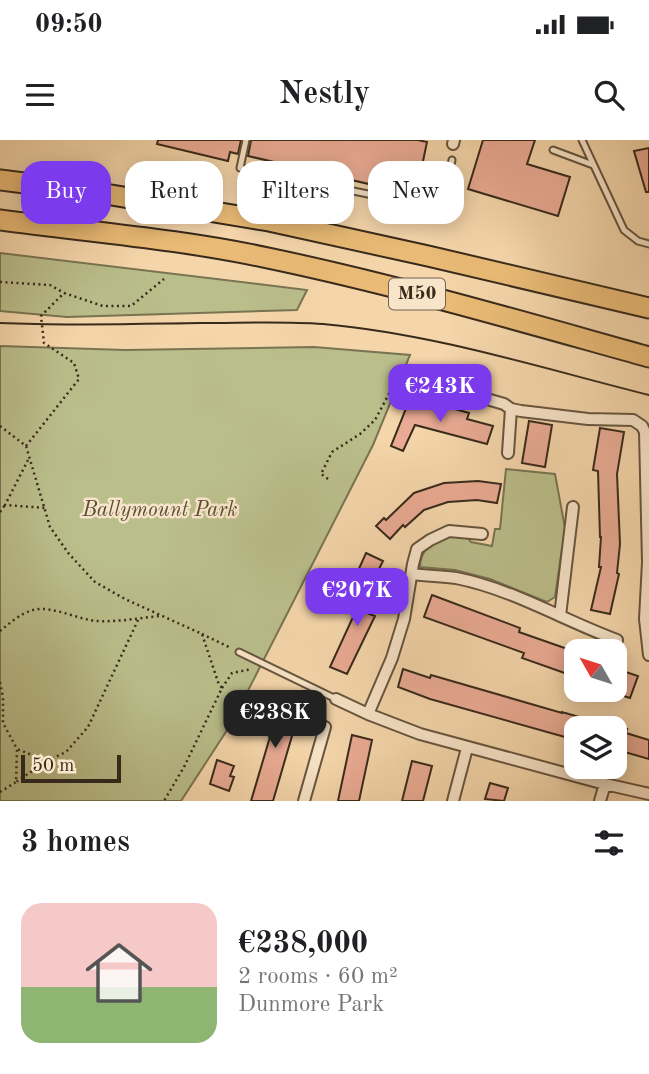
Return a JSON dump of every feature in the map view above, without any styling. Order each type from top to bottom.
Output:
[{"type":"highway","name":"M50","points":[[0,180],[87,191],[269,221],[649,309]]},
{"type":"highway","name":"M50","points":[[0,220],[183,244],[266,258],[388,286],[649,357]]},
{"type":"street","points":[[428,378],[445,381],[456,390],[521,411],[588,419],[633,420],[642,426],[645,432],[647,507],[645,619],[649,655]]},
{"type":"street","points":[[508,453],[511,408]]},
{"type":"street","points":[[560,617],[573,507]]},
{"type":"street","points":[[368,714],[400,632],[417,549],[449,531],[482,534]]},
{"type":"street","points":[[412,574],[456,579],[490,588],[614,639]]},
{"type":"street","points":[[336,699],[420,734],[605,784],[649,793]]},
{"type":"street","points":[[304,801],[325,727]]},
{"type":"street","points":[[453,801],[467,748]]},
{"type":"street","points":[[600,801],[605,784]]},
{"type":"lane","points":[[246,140],[240,168],[442,209],[452,160]]},
{"type":"lane","points":[[582,140],[624,230],[638,241],[649,244]]},
{"type":"lane","points":[[553,150],[593,165]]},
{"type":"lane","points":[[239,652],[336,699]]},
{"type":"path","points":[[0,282],[50,285],[64,293],[103,306],[131,306],[164,279]]},
{"type":"path","points":[[26,446],[79,379],[74,363],[44,343],[41,316],[64,293]]},
{"type":"path","points":[[328,479],[321,474],[332,452],[376,420],[392,388],[404,390]]},
{"type":"path","points":[[0,426],[26,446],[51,527],[69,554],[94,582],[239,652]]},
{"type":"path","points":[[0,512],[29,458]]},
{"type":"path","points":[[5,505],[46,508]]},
{"type":"path","points":[[0,631],[33,609],[49,609],[96,621],[163,615]]},
{"type":"path","points":[[0,792],[47,761],[66,752],[88,727],[139,618]]},
{"type":"path","points":[[202,635],[222,688]]},
{"type":"path","points":[[164,801],[232,673],[248,668],[255,669]]},
{"type":"path","points":[[0,682],[3,723],[17,748],[16,782]]},
{"type":"path","points":[[17,748],[47,761]]},
{"type":"green space","points":[[0,253],[307,290],[297,310],[67,317],[0,311]]},
{"type":"green space","name":"Ballymount Park","points":[[0,346],[125,350],[314,347],[410,355],[373,445],[231,724],[181,801],[0,801]]},
{"type":"green space","points":[[506,469],[555,474],[565,528],[555,597],[547,602],[490,579],[455,570],[420,567],[425,551],[433,542],[444,537],[468,538],[471,542],[492,546],[495,529],[500,529]]},
{"type":"building","points":[[158,140],[241,140],[238,154],[230,152],[228,161],[157,144]]},
{"type":"building","points":[[251,140],[427,142],[423,161],[368,161],[368,184],[354,181],[354,161],[270,161],[248,156]]},
{"type":"building","points":[[483,140],[535,140],[527,164],[570,177],[558,216],[468,189]]},
{"type":"building","points":[[649,148],[649,192],[646,192],[634,151]]},
{"type":"building","points":[[409,401],[435,410],[437,404],[469,413],[467,419],[493,426],[487,444],[415,425],[403,451],[391,446]]},
{"type":"building","points":[[529,421],[552,425],[545,467],[522,463]]},
{"type":"building","points":[[600,428],[624,432],[617,474],[619,574],[610,614],[591,610],[601,567],[598,471],[593,470]]},
{"type":"building","points":[[478,481],[501,484],[497,503],[477,500],[448,502],[424,510],[405,527],[403,525],[390,539],[376,526],[414,493],[444,483]]},
{"type":"building","points":[[366,553],[383,561],[373,581],[357,573]]},
{"type":"building","points":[[363,581],[381,589],[369,614],[375,616],[347,674],[330,667],[359,604],[354,602]]},
{"type":"building","points":[[432,595],[520,628],[519,632],[564,648],[564,673],[522,658],[524,653],[424,617]]},
{"type":"building","points":[[403,669],[576,716],[564,716],[564,737],[430,699],[398,687]]},
{"type":"building","points":[[627,672],[638,676],[630,698],[627,697]]},
{"type":"building","points":[[263,700],[299,712],[273,801],[251,801],[275,720],[258,714]]},
{"type":"building","points":[[627,733],[649,740],[649,759],[627,753]]},
{"type":"building","points":[[352,735],[372,740],[359,801],[338,801]]},
{"type":"building","points":[[217,760],[234,766],[230,776],[234,777],[229,791],[210,784]]},
{"type":"building","points":[[412,761],[432,766],[423,801],[402,801]]},
{"type":"building","points":[[490,783],[508,788],[504,801],[485,799]]},
{"type":"tram line","points":[[0,323],[323,324],[447,344],[649,395]]}]
